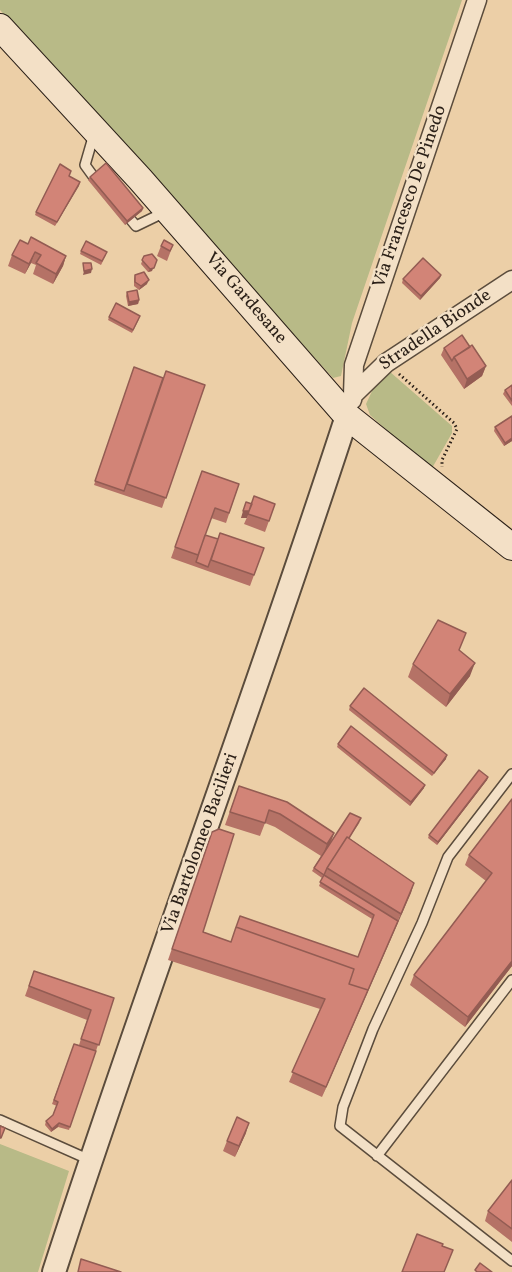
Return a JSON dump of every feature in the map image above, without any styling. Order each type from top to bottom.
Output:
[{"type":"main road","name":"Via Gardesane","points":[[0,27],[350,405],[512,547]]},
{"type":"street","name":"Via Francesco De Pinedo","points":[[350,405],[354,365],[477,0]]},
{"type":"street","name":"Stradella Bionde","points":[[350,405],[386,363],[512,280]]},
{"type":"street","name":"Via Bartolomeo Bacilieri","points":[[54,1272],[123,1062],[217,801],[350,405]]},
{"type":"lane","points":[[93,176],[85,165],[95,129]]},
{"type":"lane","points":[[131,220],[136,226],[168,211]]},
{"type":"lane","points":[[512,774],[448,857],[343,1107],[340,1126],[512,1261]]},
{"type":"lane","points":[[376,1156],[512,980]]},
{"type":"lane","points":[[0,1120],[90,1160]]},
{"type":"path","points":[[386,363],[454,423],[455,434],[442,460],[445,473]]},
{"type":"green space","points":[[0,0],[462,0],[352,323],[341,376],[333,378],[0,10]]},
{"type":"green space","points":[[389,371],[452,426],[452,433],[431,470],[370,415],[366,404],[373,389]]},
{"type":"green space","points":[[0,1144],[69,1171],[38,1272],[0,1272]]},
{"type":"building","points":[[106,163],[143,208],[127,221],[90,177]]},
{"type":"building","points":[[60,164],[71,171],[69,176],[80,182],[57,222],[36,212]]},
{"type":"building","points":[[31,237],[66,256],[56,274],[36,263],[41,255],[35,252],[29,264],[12,255],[20,240],[28,244]]},
{"type":"building","points":[[164,240],[173,245],[170,251],[161,246]]},
{"type":"building","points":[[86,241],[107,252],[102,261],[81,251]]},
{"type":"building","points":[[152,254],[157,260],[154,268],[150,269],[142,260],[144,256]]},
{"type":"building","points":[[423,258],[441,275],[421,296],[403,279]]},
{"type":"building","points":[[83,263],[91,263],[92,269],[84,271]]},
{"type":"building","points":[[144,272],[149,280],[141,286],[135,282],[135,275]]},
{"type":"building","points":[[137,290],[139,300],[129,302],[127,292]]},
{"type":"building","points":[[116,303],[140,316],[133,330],[109,317]]},
{"type":"building","points":[[462,335],[470,347],[454,357],[452,361],[444,348]]},
{"type":"building","points":[[472,345],[486,366],[467,379],[454,357]]},
{"type":"building","points":[[134,367],[163,378],[124,491],[95,481]]},
{"type":"building","points":[[166,371],[205,385],[166,498],[127,484]]},
{"type":"building","points":[[512,385],[512,401],[505,390]]},
{"type":"building","points":[[512,416],[512,438],[505,443],[495,427]]},
{"type":"building","points":[[202,471],[239,484],[229,513],[215,508],[198,555],[175,547]]},
{"type":"building","points":[[254,496],[275,504],[269,521],[248,514]]},
{"type":"building","points":[[246,502],[252,504],[249,511],[243,511]]},
{"type":"building","points":[[220,533],[264,548],[254,575],[211,560]]},
{"type":"building","points":[[205,535],[218,539],[208,567],[196,562]]},
{"type":"building","points":[[438,620],[466,633],[459,650],[475,663],[450,694],[413,664]]},
{"type":"building","points":[[364,688],[447,755],[434,773],[350,706]]},
{"type":"building","points":[[351,726],[425,785],[411,802],[338,744]]},
{"type":"building","points":[[479,770],[488,777],[438,842],[429,835]]},
{"type":"building","points":[[239,786],[287,802],[334,833],[327,844],[280,814],[269,810],[265,823],[230,812]]},
{"type":"building","points":[[512,799],[512,961],[468,1017],[414,975],[492,873],[469,855]]},
{"type":"building","points":[[350,813],[361,818],[324,875],[314,868]]},
{"type":"building","points":[[219,829],[234,834],[203,932],[231,942],[236,927],[354,969],[349,984],[368,990],[326,1087],[292,1072],[325,999],[172,949],[212,832]]},
{"type":"building","points":[[347,837],[414,883],[401,914],[327,868]]},
{"type":"building","points":[[324,875],[398,921],[365,997],[368,990],[349,984],[354,969],[236,927],[240,916],[358,957],[374,915],[320,882]]},
{"type":"building","points":[[34,971],[114,998],[99,1045],[81,1039],[91,1010],[29,986]]},
{"type":"building","points":[[74,1044],[96,1051],[70,1127],[59,1123],[52,1129],[46,1121],[53,1115],[58,1102],[54,1100]]},
{"type":"building","points":[[237,1117],[249,1123],[239,1146],[227,1141]]},
{"type":"building","points":[[0,1126],[5,1128],[1,1138],[0,1138]]},
{"type":"building","points":[[512,1180],[512,1229],[488,1211]]},
{"type":"building","points":[[417,1234],[453,1250],[444,1272],[402,1272]]},
{"type":"building","points":[[81,1259],[121,1272],[78,1272]]},
{"type":"building","points":[[480,1263],[492,1272],[477,1272],[475,1270]]}]
